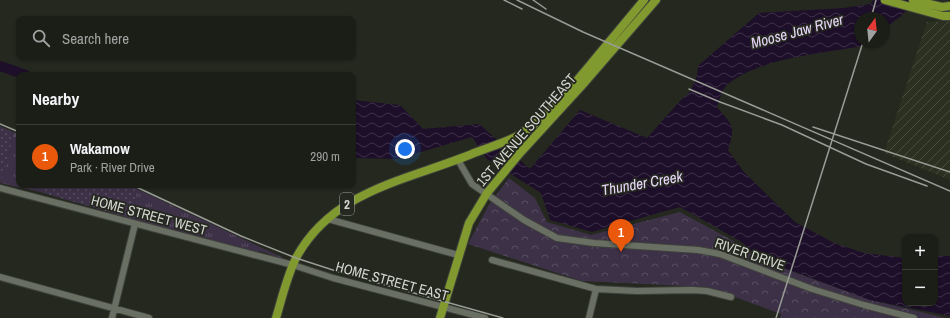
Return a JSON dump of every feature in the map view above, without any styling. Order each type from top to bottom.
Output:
[{"type":"main road","name":"1ST AVENUE SOUTHEAST","points":[[458,160],[519,135],[539,121],[562,98],[644,0]]},
{"type":"main road","name":"1ST AVENUE SOUTHEAST","points":[[440,318],[469,223],[487,193],[520,153],[585,82],[656,0]]},
{"type":"main road","points":[[885,0],[932,9],[950,6]]},
{"type":"main road","points":[[913,0],[948,17]]},
{"type":"main road","name":"2","points":[[276,318],[293,265],[304,245],[328,219],[345,205],[376,188],[458,160]]},
{"type":"street","name":"RIVER DRIVE","points":[[458,160],[472,184],[524,220],[557,238],[594,244],[698,250],[720,254],[812,289],[914,318]]},
{"type":"street","name":"HOME STREET WEST","points":[[0,191],[293,265]]},
{"type":"street","points":[[328,219],[458,255]]},
{"type":"street","points":[[112,318],[135,224]]},
{"type":"street","points":[[492,260],[596,289],[637,291],[692,290],[707,291],[730,297]]},
{"type":"street","name":"HOME STREET EAST","points":[[293,265],[333,278],[485,318]]},
{"type":"street","points":[[0,277],[149,318]]},
{"type":"street","points":[[589,318],[596,289]]},
{"type":"shaded area","points":[[950,21],[950,180],[884,153],[927,22]]},
{"type":"green space","points":[[0,126],[13,132],[10,151],[0,183]]},
{"type":"green space","points":[[13,132],[16,133],[16,151],[15,152],[10,151]]},
{"type":"green space","points":[[16,149],[16,187],[0,183],[10,151],[11,152]]},
{"type":"green space","points":[[509,178],[535,198],[547,222],[591,235],[680,212],[739,244],[761,260],[870,300],[946,318],[780,318],[781,314],[708,287],[582,281],[468,244],[488,206]]},
{"type":"green space","points":[[22,188],[41,188],[40,192]]},
{"type":"green space","points":[[41,188],[135,188],[136,220],[40,192]]},
{"type":"green space","points":[[135,188],[290,261],[288,262],[263,252],[259,251],[255,253],[136,220]]},
{"type":"water","name":"Moose Jaw River","points":[[874,0],[917,0],[890,24],[890,12],[854,12],[854,47],[811,54],[756,68],[727,85],[721,95],[717,107],[731,126],[732,135],[728,150],[743,171],[795,222],[834,243],[864,253],[902,258],[902,306],[938,306],[938,256],[950,256],[950,316],[870,300],[763,260],[740,241],[680,207],[592,232],[550,220],[541,193],[487,159],[472,137],[397,159],[356,158],[356,100],[400,105],[423,129],[479,124],[530,169],[580,110],[647,138],[690,92],[697,76],[698,66],[759,13],[844,8],[869,4]]},
{"type":"waterway","name":"Thunder Creek","points":[[0,66],[17,72]]},
{"type":"railway","points":[[504,0],[522,9]]},
{"type":"railway","points":[[517,0],[583,32],[950,191]]},
{"type":"railway","points":[[533,0],[546,9]]},
{"type":"railway","points":[[873,12],[876,0]]},
{"type":"railway","points":[[776,318],[861,48]]},
{"type":"railway","points":[[689,89],[782,125],[866,164],[927,186]]},
{"type":"railway","points":[[0,124],[16,131]]},
{"type":"railway","points":[[813,127],[950,172]]},
{"type":"railway","points":[[138,188],[241,236],[296,258],[339,272],[503,318]]},
{"type":"place","name":"Wakamow","points":[[621,252]]}]
